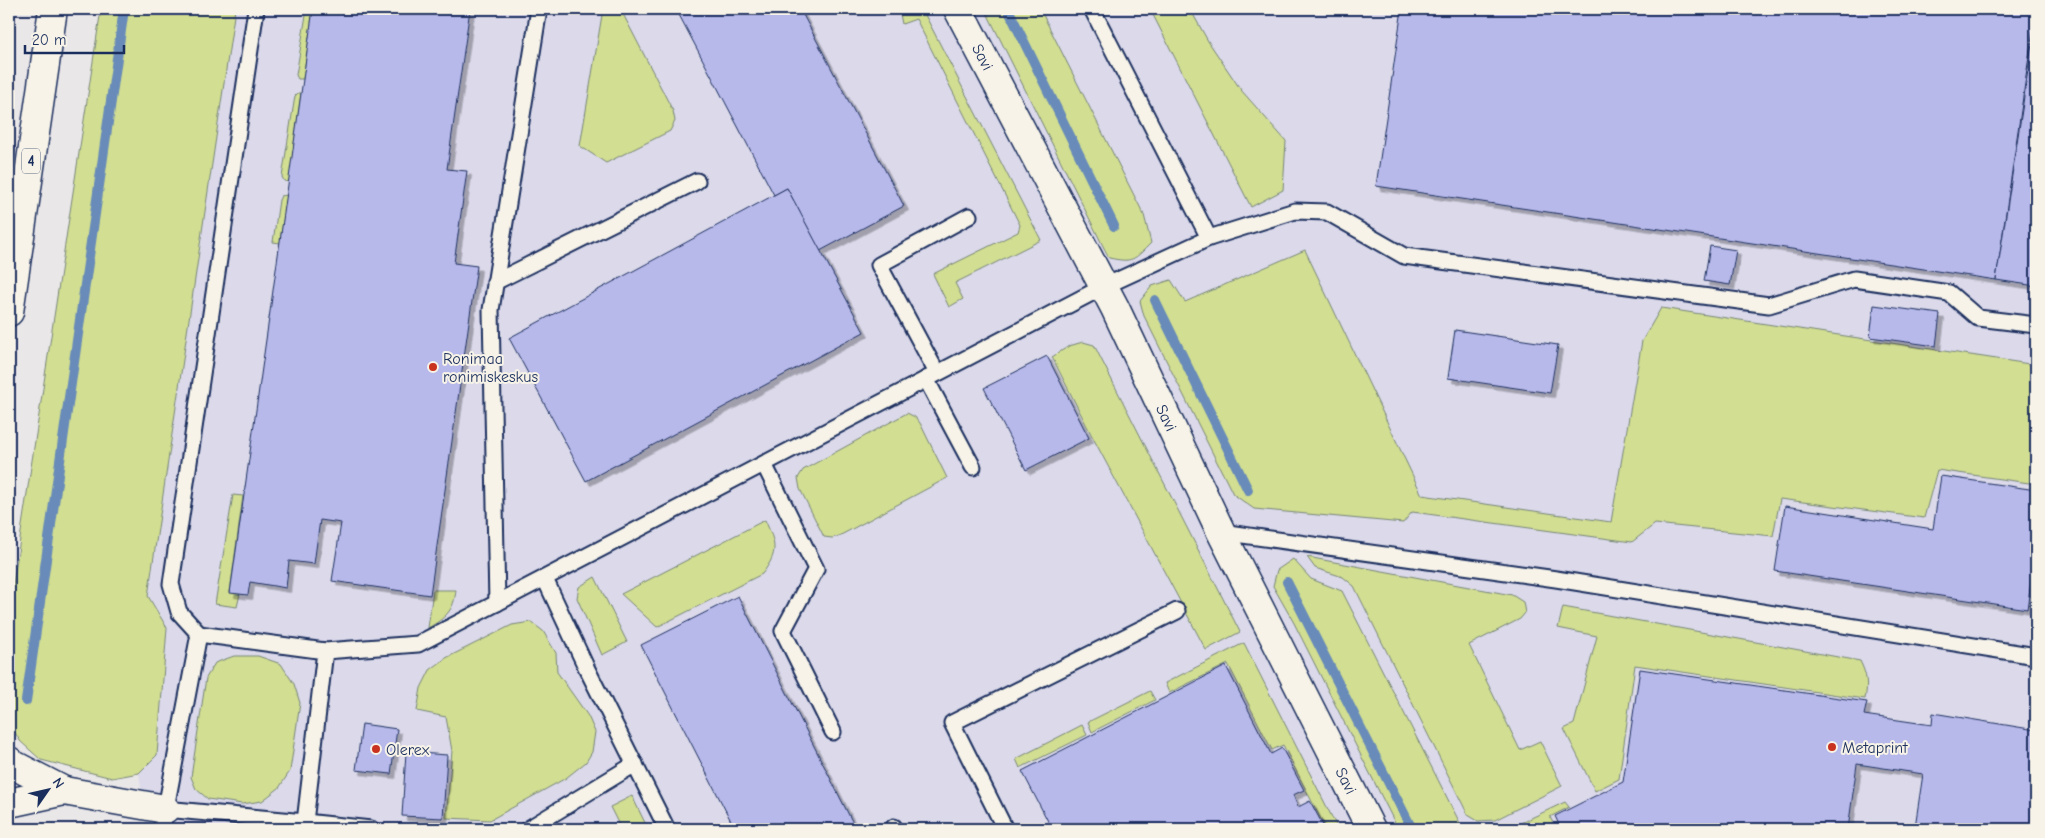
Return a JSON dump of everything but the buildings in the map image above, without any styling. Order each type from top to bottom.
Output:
[{"type":"main road","name":"4","points":[[9,312],[53,9]]},
{"type":"main road","name":"Savi","points":[[958,9],[1103,287],[1222,532],[1371,829]]},
{"type":"main road","points":[[9,760],[12,764],[64,791],[164,819]]},
{"type":"main road","points":[[9,803],[64,791]]},
{"type":"lane","points":[[256,9],[171,584],[178,612],[199,634],[325,651],[418,644],[1103,287],[1209,238],[1295,212],[1326,212],[1404,256],[1769,305],[1854,279],[1949,293],[1978,318],[2036,325]]},
{"type":"lane","points":[[497,603],[491,310],[540,9]]},
{"type":"lane","points":[[1092,9],[1209,238]]},
{"type":"lane","points":[[495,282],[696,181]]},
{"type":"lane","points":[[970,216],[879,265],[972,467]]},
{"type":"lane","points":[[764,464],[816,569],[783,631],[833,732]]},
{"type":"lane","points":[[1222,532],[1566,580],[2036,656]]},
{"type":"lane","points":[[545,579],[587,669],[667,829]]},
{"type":"lane","points":[[1006,829],[952,723],[1177,611]]},
{"type":"lane","points":[[199,634],[164,819],[305,822],[371,829]]},
{"type":"lane","points":[[305,822],[325,651]]},
{"type":"lane","points":[[528,829],[635,764]]},
{"type":"shaded area","points":[[235,9],[2036,9],[2036,829],[147,829],[139,773],[157,755],[167,628],[148,596]]},
{"type":"green space","points":[[101,9],[235,9],[148,596],[167,628],[157,755],[139,773],[112,778],[41,760],[20,741],[9,723],[9,611]]},
{"type":"green space","points":[[307,9],[313,9],[303,79],[298,79],[296,75]]},
{"type":"green space","points":[[603,9],[619,9],[623,14],[673,111],[675,121],[670,131],[606,163],[580,146]]},
{"type":"green space","points":[[910,9],[922,9],[1041,240],[955,283],[963,299],[949,307],[933,274],[1018,232],[1020,225],[916,19],[902,24],[900,14]]},
{"type":"green space","points":[[985,9],[1040,9],[1144,215],[1151,243],[1137,257],[1128,260],[1109,258]]},
{"type":"green space","points":[[1150,9],[1190,9],[1208,41],[1241,90],[1286,141],[1283,190],[1251,207]]},
{"type":"green space","points":[[301,93],[289,182],[284,181],[282,177],[295,96]]},
{"type":"green space","points":[[287,195],[280,243],[273,242],[279,200],[281,196]]},
{"type":"green space","points":[[1305,250],[1422,495],[1611,522],[1642,341],[1661,308],[2036,365],[2036,484],[1937,470],[1924,518],[1780,499],[1773,536],[1655,524],[1632,542],[1412,512],[1403,523],[1254,509],[1233,494],[1144,316],[1140,301],[1152,286],[1171,280],[1185,302]]},
{"type":"green space","points":[[1083,342],[1094,345],[1240,632],[1206,650],[1052,357],[1069,346]]},
{"type":"green space","points":[[907,413],[915,417],[920,423],[947,478],[839,536],[832,538],[824,537],[800,489],[798,478],[803,470]]},
{"type":"green space","points":[[233,495],[243,496],[230,592],[240,594],[237,607],[215,604]]},
{"type":"green space","points":[[765,520],[772,535],[774,548],[771,560],[762,574],[657,627],[621,594]]},
{"type":"green space","points":[[1307,557],[1512,595],[1523,602],[1525,613],[1520,619],[1469,645],[1520,750],[1540,741],[1562,786],[1495,820],[1478,821],[1468,815],[1354,586],[1343,577],[1315,568]]},
{"type":"green space","points":[[1293,559],[1311,579],[1342,591],[1463,829],[1398,829],[1294,623],[1273,586],[1277,570]]},
{"type":"green space","points":[[595,577],[627,642],[602,655],[577,598],[579,587]]},
{"type":"green space","points":[[433,590],[456,590],[451,609],[439,621],[428,628]]},
{"type":"green space","points":[[1563,607],[1860,661],[1866,680],[1865,699],[1635,665],[1619,779],[1595,791],[1564,729],[1574,724],[1597,636],[1558,628]]},
{"type":"green space","points":[[531,622],[543,631],[556,653],[557,672],[588,716],[595,732],[592,752],[586,762],[566,778],[490,820],[446,818],[452,751],[446,717],[417,711],[421,688],[430,670],[446,658],[512,625]]},
{"type":"green space","points":[[1244,643],[1338,829],[1326,829],[1283,745],[1272,750],[1228,664],[1169,693],[1165,683]]},
{"type":"green space","points":[[234,656],[258,656],[281,664],[294,684],[300,703],[290,771],[279,788],[262,801],[242,804],[208,799],[196,789],[191,777],[206,678],[215,663]]},
{"type":"green space","points":[[1150,691],[1155,700],[1092,732],[1088,722]]},
{"type":"green space","points":[[1082,725],[1087,735],[1020,768],[1016,759]]},
{"type":"green space","points":[[632,796],[648,829],[621,829],[610,807]]},
{"type":"green space","points":[[1565,802],[1569,807],[1550,817],[1556,829],[1508,829]]},
{"type":"waterway","points":[[26,701],[124,9]]},
{"type":"waterway","points":[[1008,9],[1114,226]]},
{"type":"waterway","points":[[1155,300],[1248,490]]},
{"type":"waterway","points":[[1287,582],[1412,829]]},
{"type":"place","name":"Ronimaa ronimiskeskus","points":[[433,367]]},
{"type":"place","name":"Metaprint","points":[[1832,747]]},
{"type":"place","name":"Olerex","points":[[376,749]]}]
